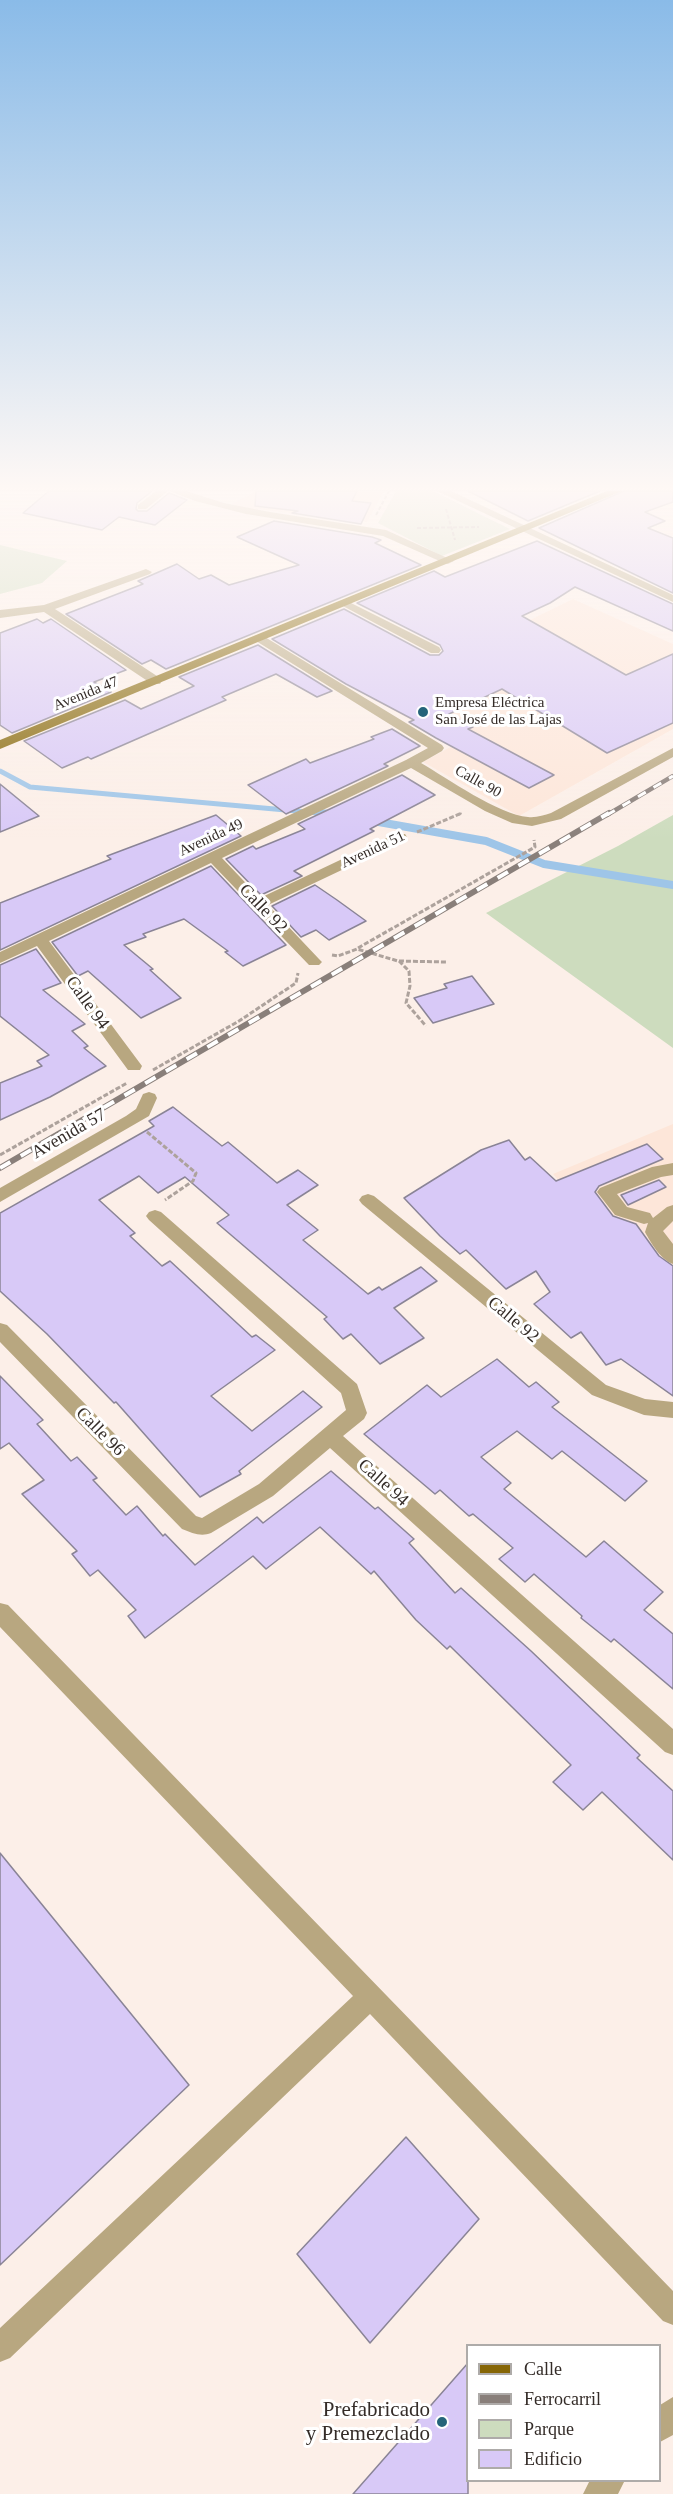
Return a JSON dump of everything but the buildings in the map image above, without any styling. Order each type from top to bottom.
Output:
[{"type":"main road","name":"Avenida 47","points":[[0,745],[334,607]]},
{"type":"street","points":[[353,607],[435,650]]},
{"type":"street","points":[[0,614],[46,608],[156,681]]},
{"type":"street","name":"Avenida 49","points":[[0,958],[411,763],[437,748],[260,638]]},
{"type":"street","name":"Calle 90","points":[[411,763],[490,808],[517,820],[532,822],[556,816],[673,752]]},
{"type":"street","name":"Avenida 51","points":[[259,904],[400,837]]},
{"type":"street","name":"Calle 92","points":[[212,856],[310,958]]},
{"type":"street","name":"Calle 94","points":[[40,939],[135,1072]]},
{"type":"street","name":"Avenida 57","points":[[0,1196],[132,1120],[143,1112],[149,1098]]},
{"type":"street","points":[[644,1218],[621,1211],[606,1192],[658,1172],[673,1169]]},
{"type":"street","name":"Calle 92","points":[[368,1200],[599,1390],[644,1407],[673,1410]]},
{"type":"street","points":[[673,1210],[656,1225],[654,1232],[673,1257]]},
{"type":"street","points":[[155,1216],[350,1389],[357,1413],[331,1437]]},
{"type":"street","name":"Calle 96","points":[[0,1330],[189,1523],[204,1527],[266,1490],[331,1437]]},
{"type":"street","name":"Calle 94","points":[[331,1437],[673,1744]]},
{"type":"street","points":[[0,1612],[673,2311]]},
{"type":"street","points":[[0,2348],[370,1996]]},
{"type":"street","points":[[661,2426],[673,2412]]},
{"type":"street","points":[[598,2494],[609,2482]]},
{"type":"path","name":"Avenida 51","points":[[400,837],[420,832],[457,814],[490,808]]},
{"type":"path","points":[[150,1072],[239,1022],[296,983],[296,976],[310,958],[338,956],[357,949],[528,851]]},
{"type":"path","points":[[357,949],[398,961],[446,962]]},
{"type":"path","points":[[398,961],[409,971],[410,986],[406,1003],[426,1026]]},
{"type":"path","points":[[0,1155],[135,1072]]},
{"type":"path","points":[[132,1120],[196,1173],[193,1181],[166,1198],[156,1209],[155,1216]]},
{"type":"shaded area","points":[[556,607],[592,607],[673,644],[673,729],[519,816],[423,762],[456,744],[370,698]]},
{"type":"shaded area","points":[[673,1124],[673,1307],[553,1174]]},
{"type":"green space","points":[[673,815],[673,1048],[486,913],[618,846]]},
{"type":"waterway","points":[[0,771],[30,787],[330,814],[319,813]]},
{"type":"waterway","points":[[373,821],[486,841],[544,864],[673,885]]},
{"type":"railway","points":[[607,815],[673,776]]},
{"type":"railway","points":[[0,1168],[609,813]]},
{"type":"place","name":"Empresa Eléctrica San José de las Lajas","points":[[423,712]]},
{"type":"place","name":"Prefabricado y Premezclado","points":[[442,2422]]}]
